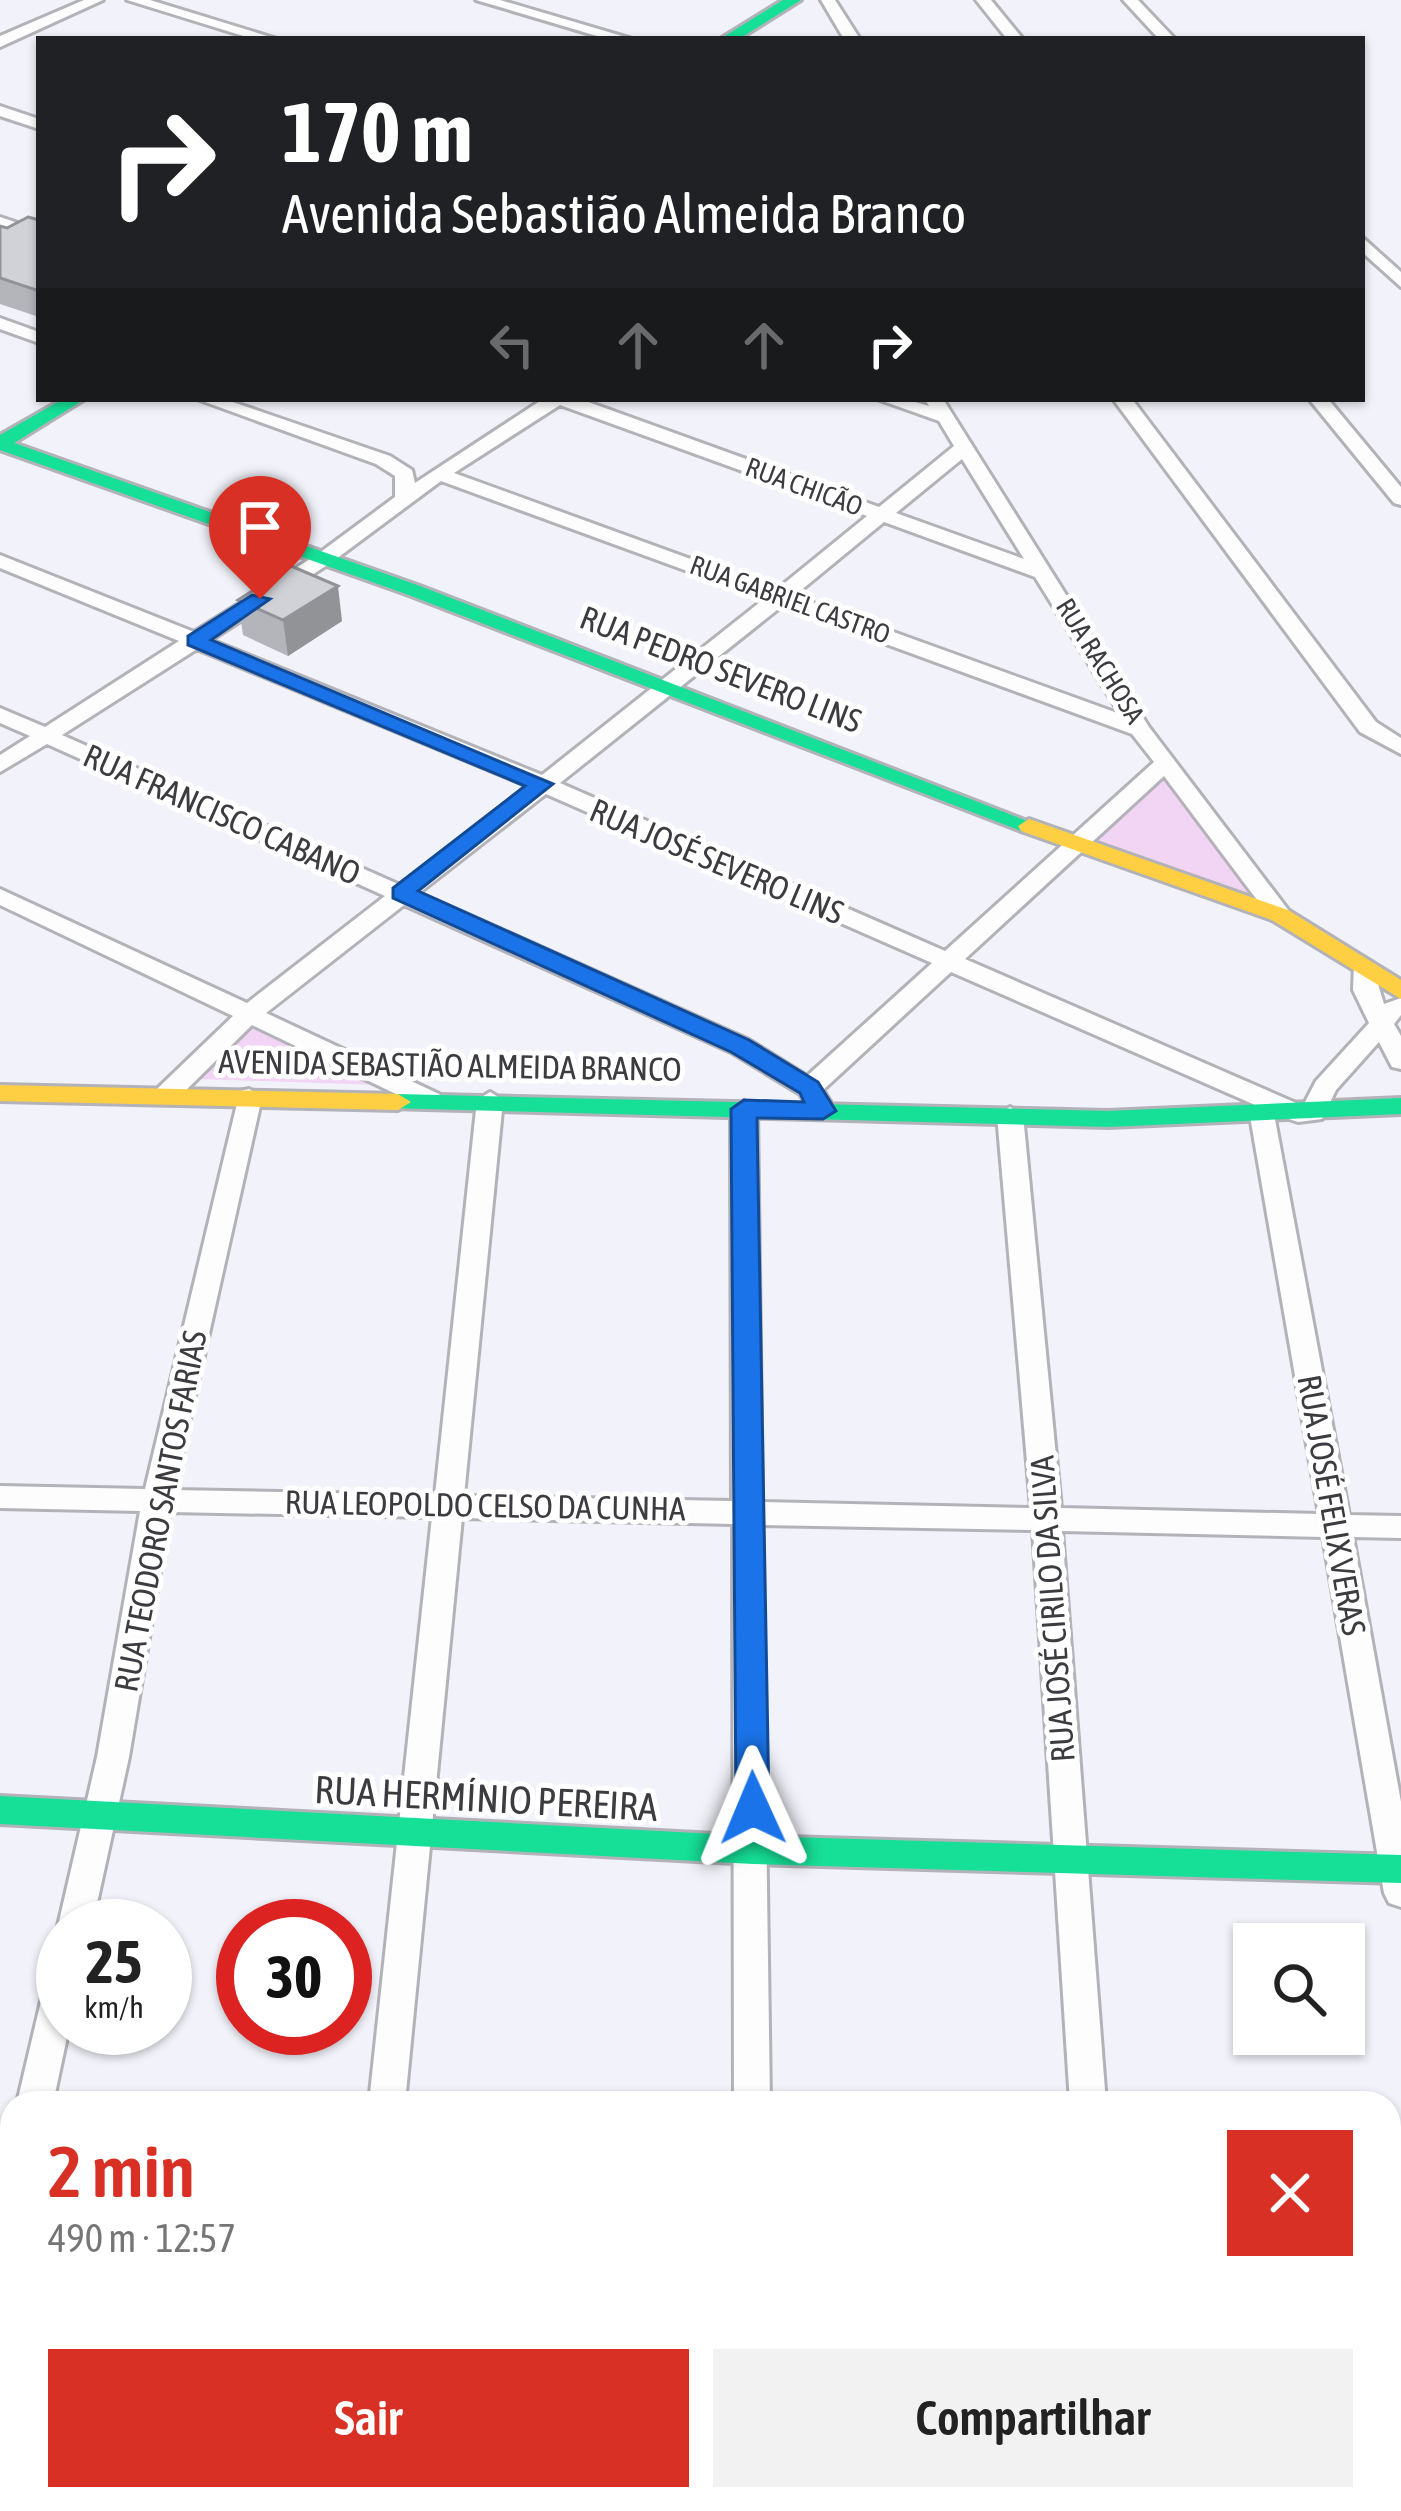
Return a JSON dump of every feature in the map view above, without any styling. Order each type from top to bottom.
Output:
[{"type":"street","points":[[0,25],[8,39],[96,0]]},
{"type":"street","points":[[134,0],[259,36]]},
{"type":"street","points":[[484,0],[613,36]]},
{"type":"street","points":[[828,0],[850,36]]},
{"type":"street","points":[[983,0],[1013,36]]},
{"type":"street","points":[[1130,0],[1164,36]]},
{"type":"street","points":[[733,36],[787,1]]},
{"type":"street","points":[[0,111],[36,123]]},
{"type":"street","points":[[0,222],[36,235]]},
{"type":"street","points":[[1365,245],[1401,282]]},
{"type":"street","points":[[0,323],[36,337]]},
{"type":"street","points":[[0,443],[71,402]]},
{"type":"street","points":[[215,402],[383,460],[404,474],[405,499]]},
{"type":"street","points":[[0,765],[325,558],[439,474],[554,402]]},
{"type":"street","name":"RUA CHICÃO","points":[[567,402],[1046,574]]},
{"type":"street","points":[[896,402],[947,418]]},
{"type":"street","name":"RUA RACHOSA","points":[[936,402],[961,450],[1046,574],[1141,729],[1280,915]]},
{"type":"street","points":[[1124,402],[1367,727],[1401,747]]},
{"type":"street","points":[[1320,402],[1401,499]]},
{"type":"street","name":"RUA PEDRO SEVERO LINS","points":[[0,443],[325,558],[1074,843],[1280,915],[1401,991]]},
{"type":"street","points":[[166,1094],[250,1013],[668,688],[961,450]]},
{"type":"street","name":"RUA GABRIEL CASTRO","points":[[439,474],[1141,729]]},
{"type":"street","name":"RUA JOSÉ SEVERO LINS","points":[[0,561],[542,784],[1306,1113]]},
{"type":"street","name":"RUA FRANCISCO CABANO","points":[[0,715],[740,1046],[816,1099]]},
{"type":"street","points":[[816,1099],[947,960],[1167,762]]},
{"type":"street","points":[[0,896],[430,1100]]},
{"type":"street","points":[[1363,969],[1365,990],[1392,1015],[1401,1061]]},
{"type":"street","points":[[1306,1113],[1392,1015]]},
{"type":"street","name":"AVENIDA SEBASTIÃO ALMEIDA BRANCO","points":[[0,1094],[490,1100],[744,1109],[816,1099],[1010,1115],[1263,1116],[1401,1106]]},
{"type":"street","name":"RUA TEODORO SANTOS FARIAS","points":[[81,1899],[158,1499],[249,1097]]},
{"type":"street","points":[[388,2091],[490,1100]]},
{"type":"street","points":[[744,1109],[752,2091]]},
{"type":"street","name":"RUA JOSÉ CIRILO DA SILVA","points":[[1010,1115],[1047,1522],[1087,2091]]},
{"type":"street","name":"RUA JOSÉ FELIX VERAS","points":[[1263,1116],[1400,1877]]},
{"type":"street","name":"RUA LEOPOLDO CELSO DA CUNHA","points":[[0,1497],[1401,1527]]},
{"type":"street","name":"RUA HERMÍNIO PEREIRA","points":[[0,1810],[411,1834],[1400,1877]]},
{"type":"street","points":[[38,2091],[46,2055]]},
{"type":"shaded area","points":[[1166,776],[1257,898],[1095,843]]},
{"type":"shaded area","points":[[251,1027],[380,1085],[199,1079]]},
{"type":"building","points":[[28,217],[36,219],[36,290],[0,278],[0,226],[7,228]]},
{"type":"building","points":[[291,566],[338,586],[283,620],[238,600]]},
{"type":"traffic: fast","points":[[733,36],[794,0]]},
{"type":"traffic: fast","points":[[0,443],[71,402]]},
{"type":"traffic: fast","points":[[0,444],[413,590],[1029,826]]},
{"type":"traffic: fast","points":[[398,1102],[1108,1119],[1401,1106]]},
{"type":"traffic: fast","points":[[0,1810],[753,1850],[1401,1869]]},
{"type":"traffic: slow","points":[[1029,826],[1280,915],[1401,991]]},
{"type":"traffic: slow","points":[[0,1093],[398,1102]]},
{"type":"route","points":[[260,599],[195,640],[542,784],[401,893],[740,1046],[809,1088],[823,1111],[744,1109],[753,1808]]}]
